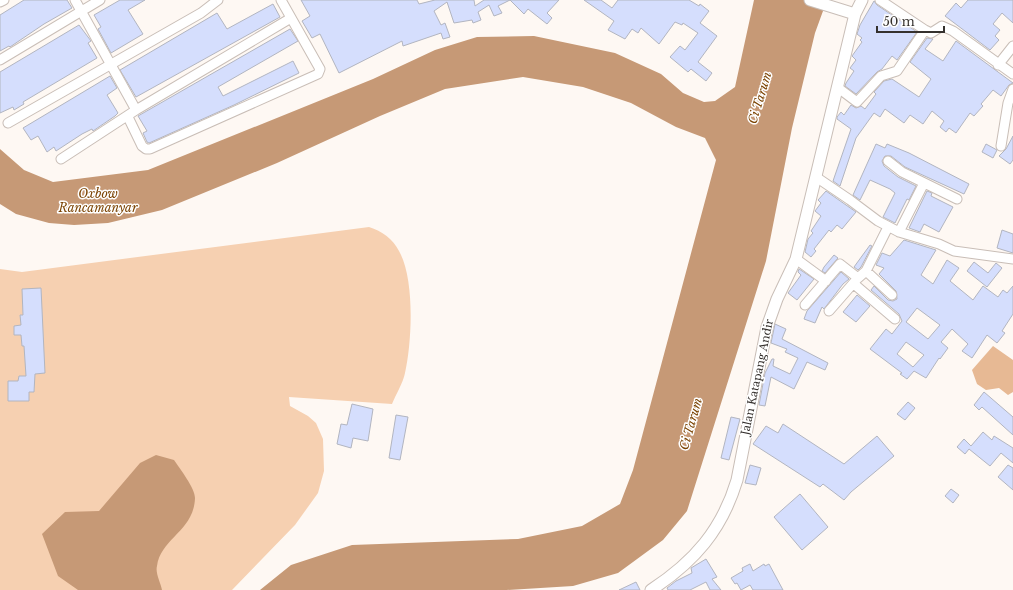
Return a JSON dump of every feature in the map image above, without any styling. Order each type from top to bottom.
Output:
[{"type":"street","points":[[0,2],[4,0]]},
{"type":"street","points":[[75,0],[136,110]]},
{"type":"street","points":[[0,60],[100,0]]},
{"type":"street","points":[[8,123],[201,13],[218,0]]},
{"type":"street","points":[[128,117],[142,146],[146,149],[150,149],[318,74],[320,68],[281,0]]},
{"type":"street","points":[[810,0],[855,14]]},
{"type":"street","name":"Jalan Katapang Andir","points":[[652,590],[670,577],[702,546],[723,518],[731,500],[737,480],[767,327],[777,299],[796,259],[855,14],[862,0]]},
{"type":"street","points":[[880,0],[931,33],[942,26],[953,31],[998,65],[1013,74]]},
{"type":"street","points":[[61,159],[128,117],[136,110],[292,18]]},
{"type":"street","points":[[837,87],[857,102],[881,76],[897,71],[925,30]]},
{"type":"street","points":[[998,65],[1013,46]]},
{"type":"street","points":[[1001,146],[1008,103],[1013,89]]},
{"type":"street","points":[[888,161],[902,172],[957,199]]},
{"type":"street","points":[[816,177],[888,227],[899,232],[939,244],[954,251],[1013,259]]},
{"type":"street","points":[[899,232],[924,183]]},
{"type":"street","points":[[829,310],[866,271],[888,227]]},
{"type":"street","points":[[796,259],[826,281]]},
{"type":"street","points":[[805,305],[840,264],[895,319]]},
{"type":"street","points":[[866,271],[892,295]]},
{"type":"shaded area","points":[[369,227],[383,233],[394,243],[404,263],[408,278],[411,311],[409,345],[403,381],[392,404],[289,397],[290,406],[308,416],[316,423],[323,439],[324,471],[318,493],[295,525],[232,590],[0,590],[0,269],[22,272]]},
{"type":"shaded area","points":[[993,346],[1013,360],[1013,392],[1008,395],[999,388],[986,390],[977,384],[972,370]]},
{"type":"water","points":[[754,0],[827,0],[815,33],[792,128],[766,261],[687,511],[663,540],[618,573],[573,586],[506,590],[260,590],[291,565],[352,545],[518,539],[582,526],[620,504],[633,470],[716,160],[705,138],[676,127],[631,103],[583,87],[523,77],[445,89],[380,116],[277,163],[162,210],[108,223],[74,225],[49,223],[16,214],[0,204],[0,149],[24,170],[53,182],[148,170],[373,79],[435,50],[477,37],[534,36],[615,53],[661,74],[683,93],[704,102],[715,101],[735,87]]},
{"type":"water","points":[[156,455],[174,460],[193,489],[195,498],[189,519],[184,527],[164,548],[160,556],[157,572],[162,590],[78,590],[58,576],[42,534],[65,512],[99,511],[140,463]]},
{"type":"building","points":[[24,0],[67,0],[72,8],[44,24],[10,47],[9,46],[0,51],[0,15]]},
{"type":"building","points":[[120,0],[145,0],[128,10],[143,34],[111,53],[98,29],[101,27],[94,15]]},
{"type":"building","points":[[301,0],[417,0],[419,4],[435,0],[474,0],[475,6],[484,0],[510,0],[498,6],[502,13],[494,16],[489,5],[478,12],[481,20],[473,23],[472,20],[454,23],[447,2],[434,11],[441,25],[445,23],[450,37],[443,39],[441,33],[403,46],[402,41],[339,73],[320,34],[312,38],[302,21],[310,16]]},
{"type":"building","points":[[510,0],[559,0],[547,13],[552,18],[547,24],[528,9],[524,14]]},
{"type":"building","points":[[584,0],[601,0],[612,8],[618,0],[689,0],[699,6],[700,4],[709,11],[700,23],[717,36],[698,62],[712,73],[706,81],[691,69],[688,72],[670,57],[680,46],[685,50],[698,33],[683,23],[682,25],[675,22],[659,44],[641,28],[638,33],[632,29],[625,39],[608,30],[614,21]]},
{"type":"building","points":[[968,0],[1013,0],[1013,23],[1002,13],[993,24],[1000,30],[995,36],[999,40],[990,50],[945,16],[956,3],[961,8]]},
{"type":"building","points":[[874,1],[877,5],[917,32],[897,60],[892,56],[882,69],[877,72],[856,94],[845,86],[854,71],[850,68],[856,60],[852,56],[862,42],[860,40],[862,38],[857,34],[860,25]]},
{"type":"building","points":[[273,4],[280,17],[136,97],[120,70],[217,13],[227,29]]},
{"type":"building","points":[[79,25],[91,41],[88,43],[97,58],[23,102],[24,104],[14,110],[13,107],[0,113],[0,72]]},
{"type":"building","points":[[290,29],[298,41],[218,87],[223,96],[293,61],[299,73],[234,105],[149,143],[147,142],[143,133],[147,131],[138,116]]},
{"type":"building","points":[[927,38],[933,39],[925,49],[943,61],[956,41],[1013,83],[1009,85],[1001,96],[993,90],[981,104],[983,106],[974,116],[970,113],[956,133],[949,128],[946,132],[940,127],[944,121],[932,111],[923,124],[910,115],[904,123],[885,109],[880,117],[874,113],[856,138],[840,186],[833,181],[851,129],[837,119],[837,117],[841,112],[844,115],[851,105],[856,108],[861,106],[865,109],[876,94],[874,92],[884,81],[892,79],[919,97],[931,79],[910,62]]},
{"type":"building","points":[[110,76],[117,88],[107,95],[118,113],[115,116],[93,131],[92,129],[82,134],[56,151],[54,147],[47,152],[38,136],[31,140],[23,128]]},
{"type":"building","points":[[1013,136],[1013,160],[1010,164],[999,156],[1006,149]]},
{"type":"building","points":[[876,144],[885,148],[887,144],[909,153],[969,184],[964,194],[905,167],[891,156],[885,156],[882,161],[884,166],[898,177],[916,186],[909,200],[907,199],[895,223],[883,217],[895,193],[890,189],[870,180],[860,200],[853,195]]},
{"type":"building","points":[[986,144],[997,150],[993,158],[982,152]]},
{"type":"building","points":[[826,191],[856,212],[842,229],[837,225],[831,232],[829,230],[814,249],[816,251],[811,257],[805,252],[808,239],[813,233],[811,231],[821,216],[815,211],[821,203],[818,200]]},
{"type":"building","points":[[927,191],[932,193],[931,196],[953,207],[939,232],[924,224],[920,232],[909,228]]},
{"type":"building","points":[[1002,230],[1013,234],[1013,253],[997,248]]},
{"type":"building","points":[[904,240],[936,250],[921,275],[933,284],[947,260],[959,268],[950,281],[973,300],[983,286],[998,297],[1003,290],[1007,293],[1013,286],[1013,314],[1002,331],[1005,333],[997,343],[987,335],[972,358],[962,351],[968,344],[952,329],[941,342],[948,348],[940,359],[939,358],[926,378],[914,371],[907,379],[900,374],[902,373],[870,349],[886,329],[892,334],[902,321],[899,314],[871,290],[874,286],[888,300],[893,301],[897,299],[896,291],[879,274],[884,268],[876,265],[882,253],[890,256]],"holes":[[[917,308],[940,325],[928,339],[906,322]],[[906,342],[924,355],[913,367],[897,354]]]},
{"type":"building","points":[[870,245],[872,246],[858,270],[854,267]]},
{"type":"building","points":[[834,255],[838,258],[825,273],[822,271],[824,267]]},
{"type":"building","points":[[974,262],[988,273],[996,263],[1002,268],[987,287],[967,271]]},
{"type":"building","points":[[799,269],[814,279],[797,300],[788,293],[801,275],[798,272]]},
{"type":"building","points":[[841,272],[849,279],[843,284],[824,309],[822,307],[815,323],[804,319],[807,311]]},
{"type":"building","points":[[41,288],[45,373],[35,374],[34,392],[29,392],[29,401],[8,401],[8,381],[18,381],[19,376],[26,376],[24,346],[22,346],[21,335],[14,335],[14,326],[21,325],[20,315],[23,315],[22,289]]},
{"type":"building","points":[[857,295],[870,306],[856,322],[843,312]]},
{"type":"building","points":[[775,324],[786,329],[782,339],[828,363],[825,370],[807,362],[794,389],[771,377],[765,406],[759,405],[765,373],[772,359],[774,359],[773,366],[790,374],[798,358],[785,352],[787,349],[771,343]]},
{"type":"building","points":[[984,392],[1013,417],[1013,435],[982,407],[979,410],[974,405]]},
{"type":"building","points":[[908,402],[915,408],[905,420],[897,414]]},
{"type":"building","points":[[352,404],[373,409],[368,441],[353,438],[351,448],[337,444],[341,424],[347,425]]},
{"type":"building","points":[[396,415],[408,417],[400,460],[389,458]]},
{"type":"building","points":[[731,417],[740,419],[729,460],[721,458]]},
{"type":"building","points":[[783,424],[844,464],[877,436],[894,456],[851,492],[844,500],[823,484],[820,487],[753,444],[766,426],[778,433]]},
{"type":"building","points":[[983,432],[992,440],[994,436],[1013,448],[1013,463],[1001,453],[990,466],[969,449],[965,454],[957,447],[964,439],[971,446]]},
{"type":"building","points":[[750,465],[761,468],[756,485],[745,483]]},
{"type":"building","points":[[1008,465],[1013,468],[1013,490],[998,477]]},
{"type":"building","points":[[951,489],[959,495],[953,503],[945,496]]},
{"type":"building","points":[[800,494],[828,527],[802,550],[774,517]]},
{"type":"building","points":[[706,559],[717,577],[712,579],[721,590],[710,590],[706,582],[690,590],[668,590],[667,588],[676,581],[692,573],[691,568]]},
{"type":"building","points":[[750,564],[753,571],[764,564],[765,566],[769,564],[783,590],[753,590],[750,585],[741,590],[737,583],[735,584],[731,578],[743,571],[742,568]]},
{"type":"building","points":[[636,582],[640,590],[619,590]]},
{"type":"water label","name":"Ci Tarum","points":[[760,98]]},
{"type":"water label","name":"Oxbow Rancamanyar","points":[[98,201]]},
{"type":"water label","name":"Ci Tarum","points":[[691,424]]}]
